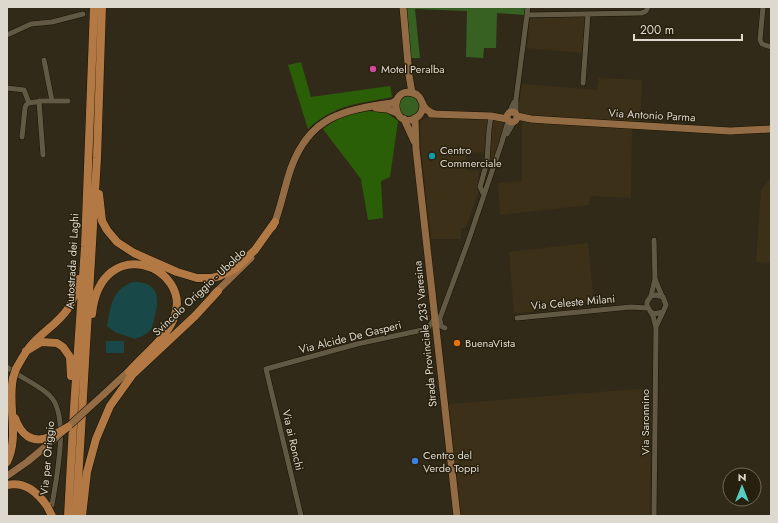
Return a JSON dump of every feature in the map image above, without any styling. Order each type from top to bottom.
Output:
[{"type":"highway","name":"Autostrada dei Laghi","points":[[68,516],[85,247],[94,7]]},
{"type":"highway","name":"Autostrada dei Laghi","points":[[76,516],[97,158],[102,7]]},
{"type":"highway","points":[[97,158],[102,220],[111,235],[117,242],[134,253],[189,277],[212,278],[224,275],[235,269],[255,250],[275,222]]},
{"type":"highway","points":[[7,462],[13,448],[14,439],[11,394],[16,369],[26,351],[60,319],[71,304],[77,287],[85,247]]},
{"type":"highway","points":[[81,424],[86,394],[93,306],[99,286],[106,277],[119,267],[140,264],[152,267],[166,277],[175,295],[176,308],[174,318],[160,340],[137,362],[129,372]]},
{"type":"highway","points":[[82,516],[87,472],[96,438],[110,406],[133,374],[195,316],[218,291]]},
{"type":"highway","points":[[26,351],[41,342],[57,343],[63,347],[70,357],[68,449],[71,460]]},
{"type":"highway","points":[[12,408],[16,423],[22,433],[36,439],[50,440],[68,427]]},
{"type":"highway","points":[[7,485],[22,484],[33,490],[50,506],[52,516]]},
{"type":"main road","points":[[403,7],[412,92]]},
{"type":"main road","points":[[403,94],[409,75]]},
{"type":"main road","points":[[423,104],[422,112],[417,117],[408,120],[404,119],[397,113],[396,100],[403,94],[412,92],[418,96],[423,104],[426,109],[435,114]]},
{"type":"main road","name":"Svincolo Origgio - Uboldo","points":[[68,427],[218,291],[256,254],[268,237],[275,222],[292,167],[306,140],[316,128],[330,118],[348,110],[392,103],[396,100]]},
{"type":"main road","name":"Svincolo Origgio - Uboldo","points":[[368,107],[387,109],[397,113]]},
{"type":"main road","name":"Via Antonio Parma","points":[[417,117],[435,114],[511,117],[730,131],[771,129]]},
{"type":"main road","name":"Strada Provinciale 233 Varesina","points":[[417,117],[416,149],[438,318],[436,328],[457,516]]},
{"type":"main road","name":"Strada Provinciale 233 Varesina","points":[[404,119],[416,149]]},
{"type":"main road","points":[[7,476],[28,462],[50,440]]},
{"type":"street","points":[[511,117],[516,99],[528,7]]},
{"type":"street","points":[[763,7],[760,40],[762,44],[771,47]]},
{"type":"street","points":[[527,15],[637,13],[647,9]]},
{"type":"street","points":[[7,35],[26,25],[52,22],[83,14]]},
{"type":"street","points":[[583,83],[588,14]]},
{"type":"street","points":[[44,60],[52,101]]},
{"type":"street","points":[[7,88],[24,90],[30,103]]},
{"type":"street","points":[[39,101],[43,155]]},
{"type":"street","points":[[22,137],[26,105],[39,101],[68,101]]},
{"type":"street","points":[[484,195],[480,187],[486,162],[492,116]]},
{"type":"street","name":"Via Alcide De Gasperi","points":[[266,369],[357,344],[427,329],[438,318],[468,242],[511,117]]},
{"type":"street","name":"Via Saronnino","points":[[654,240],[655,279],[650,298],[647,302],[648,309],[653,316],[656,328],[654,516]]},
{"type":"street","name":"Via Saronnino","points":[[655,279],[666,302],[666,306],[656,328]]},
{"type":"street","points":[[631,307],[656,295],[662,296]]},
{"type":"street","points":[[631,307],[648,309],[657,314],[663,312]]},
{"type":"street","name":"Via Celeste Milani","points":[[517,318],[631,307]]},
{"type":"street","points":[[438,318],[441,326],[445,328]]},
{"type":"street","name":"Via per Origgio","points":[[7,367],[45,391],[53,399],[59,411],[61,428],[59,456],[50,506]]},
{"type":"street","name":"Via ai Ronchi","points":[[266,369],[301,516]]},
{"type":"shaded area","points":[[583,16],[585,18],[583,53],[527,48],[530,19]]},
{"type":"shaded area","points":[[599,78],[642,80],[640,122],[525,117],[521,114],[519,107],[522,84],[597,90]]},
{"type":"shaded area","points":[[429,117],[488,120],[486,153],[467,152],[466,170],[479,171],[477,190],[479,191],[466,227],[461,228],[461,239],[431,239],[419,129],[421,121]]},
{"type":"shaded area","points":[[496,120],[506,124],[491,165],[488,164],[492,124]]},
{"type":"shaded area","points":[[522,122],[632,128],[631,198],[590,196],[589,205],[500,215],[498,183],[522,181]]},
{"type":"shaded area","points":[[771,178],[771,263],[756,262],[761,190]]},
{"type":"shaded area","points":[[588,243],[594,303],[514,314],[509,252]]},
{"type":"shaded area","points":[[651,388],[650,516],[461,516],[449,404]]},
{"type":"green space","points":[[406,7],[525,7],[525,15],[497,13],[496,48],[484,48],[483,58],[466,57],[467,11],[415,9],[420,58],[411,58]]},
{"type":"green space","points":[[301,62],[311,97],[390,86],[392,97],[347,106],[328,114],[308,129],[288,65]]},
{"type":"green space","points":[[409,96],[416,99],[419,106],[416,113],[409,116],[402,113],[399,106],[402,99]]},
{"type":"green space","points":[[369,111],[387,113],[398,121],[390,177],[381,181],[383,218],[368,220],[361,179],[323,129],[344,117]]},
{"type":"water","points":[[133,282],[141,282],[151,287],[157,301],[157,308],[151,329],[144,335],[135,339],[115,332],[107,326],[111,306],[116,294],[126,285]]},
{"type":"water","points":[[106,341],[124,341],[124,353],[106,353]]},
{"type":"place","name":"Motel Peralba","points":[[373,69]]},
{"type":"place","name":"Centro Commerciale","points":[[432,156]]},
{"type":"place","name":"BuenaVista","points":[[457,343]]},
{"type":"place","name":"Centro del Verde Toppi","points":[[415,461]]}]
